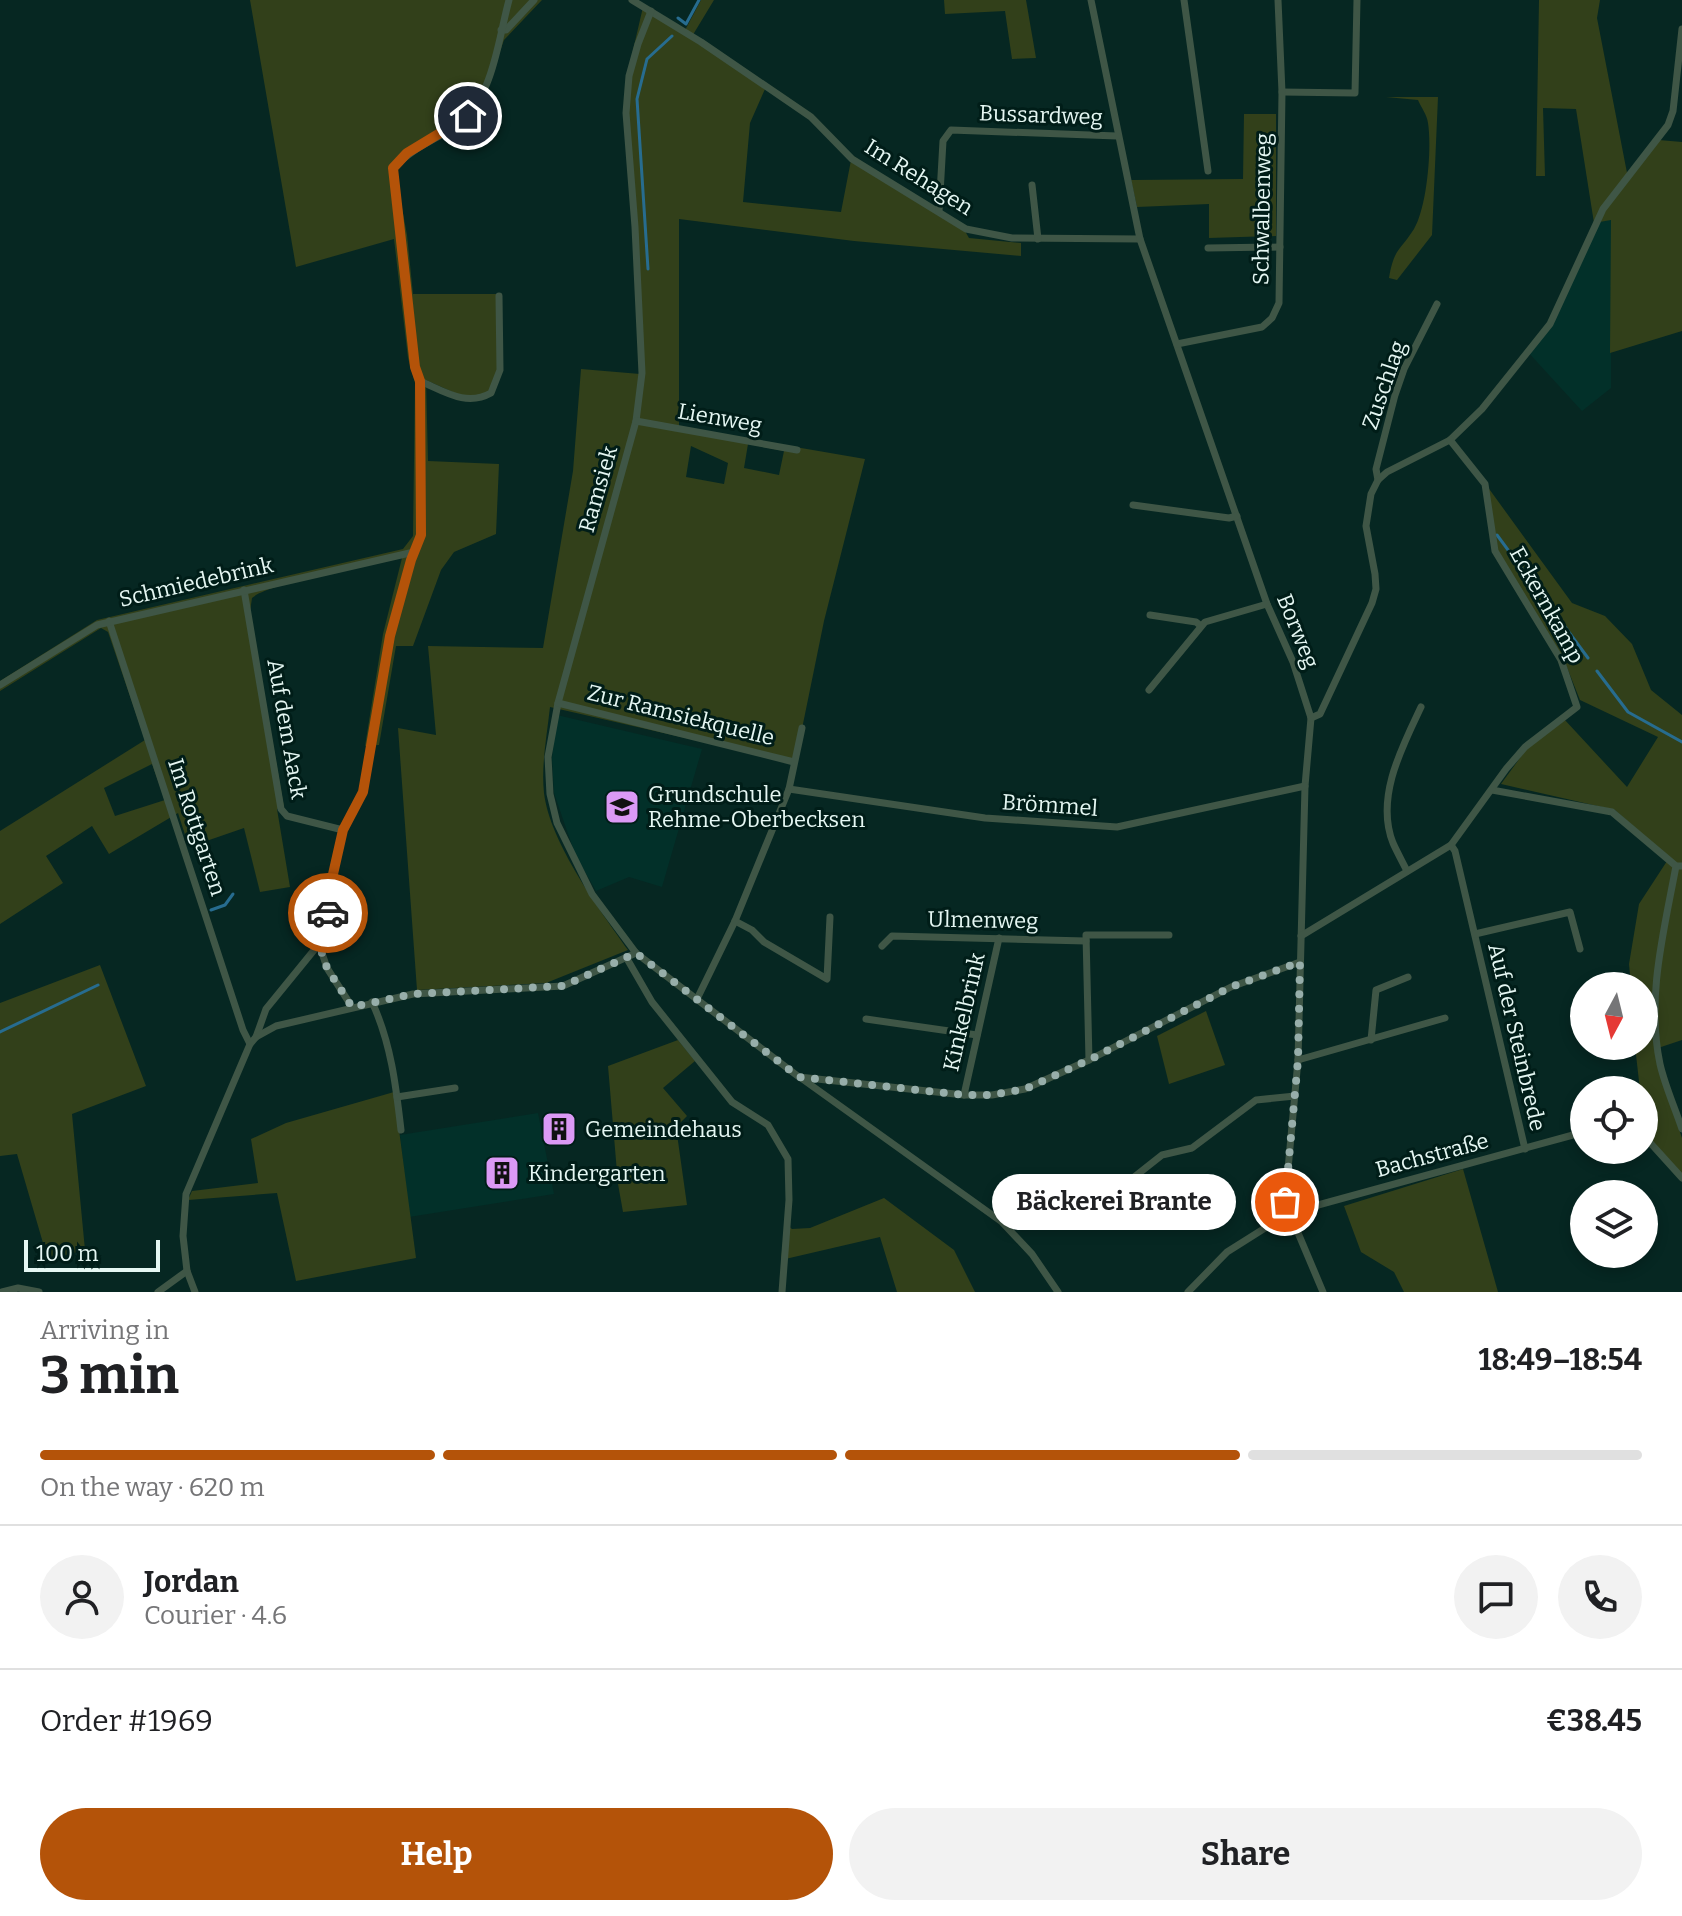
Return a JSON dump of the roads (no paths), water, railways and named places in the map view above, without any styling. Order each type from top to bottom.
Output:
[{"type":"street","points":[[195,1292],[187,1271],[183,1236],[186,1194],[266,1009],[327,935],[331,883],[343,830],[363,792],[389,642],[421,535],[420,381],[415,367],[393,168],[407,153],[468,116],[481,95],[498,52],[509,0]]},
{"type":"street","points":[[501,30],[506,30],[534,0]]},
{"type":"street","name":"Im Rehagen","points":[[632,0],[811,117],[852,159],[966,229],[1038,239],[1140,239]]},
{"type":"street","name":"Borweg","points":[[1091,0],[1140,239],[1267,604],[1293,662],[1311,718],[1305,786],[1298,1060],[1285,1202],[1323,1292]]},
{"type":"street","points":[[1184,0],[1208,171]]},
{"type":"street","name":"Schwalbenweg","points":[[1177,344],[1262,327],[1272,318],[1279,303],[1282,92],[1278,0]]},
{"type":"street","points":[[1282,92],[1355,93],[1357,0]]},
{"type":"street","name":"Ramsiek","points":[[651,11],[629,76],[626,113],[642,373],[636,421],[558,703],[548,757],[550,794],[557,823],[592,894],[636,953],[799,1077],[1002,1222],[1032,1254],[1058,1292]]},
{"type":"street","points":[[1378,480],[1387,472],[1450,440],[1482,409],[1550,324],[1603,209],[1668,125],[1673,111],[1682,29]]},
{"type":"street","name":"Bussardweg","points":[[939,211],[943,141],[951,130],[1117,136]]},
{"type":"street","points":[[1032,185],[1038,239]]},
{"type":"street","points":[[1208,248],[1280,247]]},
{"type":"street","points":[[420,381],[460,399],[482,398],[491,393],[500,370],[499,296]]},
{"type":"street","name":"Zuschlag","points":[[1311,718],[1320,714],[1372,603],[1376,589],[1366,526],[1371,494],[1378,480],[1376,469],[1404,369],[1437,304]]},
{"type":"street","name":"Lienweg","points":[[636,421],[797,450]]},
{"type":"street","name":"Eckernkamp","points":[[1450,440],[1485,484],[1495,551],[1561,660],[1577,707],[1525,747],[1451,845]]},
{"type":"street","points":[[1133,505],[1229,518],[1237,516]]},
{"type":"street","name":"Schmiedebrink","points":[[0,685],[97,625],[109,621],[414,552]]},
{"type":"street","name":"Auf dem Aack","points":[[244,590],[281,809],[287,816],[343,830]]},
{"type":"street","points":[[1149,690],[1205,622],[1267,604]]},
{"type":"street","points":[[1150,615],[1196,622],[1201,626]]},
{"type":"street","name":"Im Rottgarten","points":[[109,621],[243,1030],[253,1040]]},
{"type":"street","name":"Zur Ramsiekquelle","points":[[558,703],[794,762]]},
{"type":"street","points":[[1407,871],[1392,841],[1387,816],[1388,799],[1397,756],[1421,707]]},
{"type":"street","points":[[697,999],[735,921],[789,789],[802,728]]},
{"type":"street","name":"Brömmel","points":[[789,789],[985,818],[1117,827],[1305,786]]},
{"type":"street","points":[[1492,790],[1612,812],[1679,866],[1659,957],[1653,1011],[1660,1065],[1682,1129]]},
{"type":"street","points":[[1301,936],[1451,845]]},
{"type":"street","name":"Auf der Steinbrede","points":[[1451,845],[1455,851],[1525,1149]]},
{"type":"street","name":"Auf der Steinbrede","points":[[1475,934],[1570,912],[1580,949]]},
{"type":"street","points":[[735,921],[827,979],[830,917]]},
{"type":"street","name":"Ulmenweg","points":[[882,946],[892,936],[1086,941],[1086,935],[1169,935]]},
{"type":"street","name":"Kinkelbrink","points":[[964,1095],[999,938]]},
{"type":"street","points":[[1086,941],[1089,1060]]},
{"type":"street","points":[[319,944],[327,968],[352,1007]]},
{"type":"street","points":[[253,1040],[276,1026],[372,1002],[429,992],[563,986],[636,953]]},
{"type":"street","points":[[626,957],[652,1002],[732,1102],[768,1125],[788,1159],[789,1200],[782,1292]]},
{"type":"street","points":[[799,1077],[964,1095],[992,1095],[1025,1089],[1089,1060],[1231,987],[1300,962]]},
{"type":"street","points":[[1371,1040],[1376,990],[1408,977]]},
{"type":"street","points":[[372,1002],[390,1052],[401,1130]]},
{"type":"street","points":[[1298,1060],[1445,1018]]},
{"type":"street","points":[[866,1019],[977,1035]]},
{"type":"street","points":[[397,1097],[455,1088]]},
{"type":"street","points":[[1119,1189],[1162,1155],[1192,1148],[1256,1100],[1295,1096]]},
{"type":"street","name":"Bachstraße","points":[[1188,1292],[1227,1252],[1289,1213],[1570,1136]]},
{"type":"street","points":[[1658,1151],[1682,1178]]},
{"type":"street","points":[[158,1292],[187,1271]]},
{"type":"street","points":[[2,1292],[23,1288],[39,1292]]},
{"type":"waterway","points":[[678,18],[686,24],[699,0]]},
{"type":"waterway","points":[[648,269],[637,99],[647,59],[672,36]]},
{"type":"waterway","points":[[1497,535],[1588,658]]},
{"type":"waterway","points":[[1597,671],[1628,712],[1682,742]]},
{"type":"waterway","points":[[211,910],[225,905],[233,894]]},
{"type":"waterway","points":[[0,1032],[98,985]]},
{"type":"place","name":"Grundschule Rehme-Oberbecksen","points":[[622,807]]},
{"type":"place","name":"Gemeindehaus","points":[[559,1129]]},
{"type":"place","name":"Kindergarten","points":[[502,1173]]},
{"type":"place","name":"Bäckerei Brante","points":[[1285,1202]]}]
